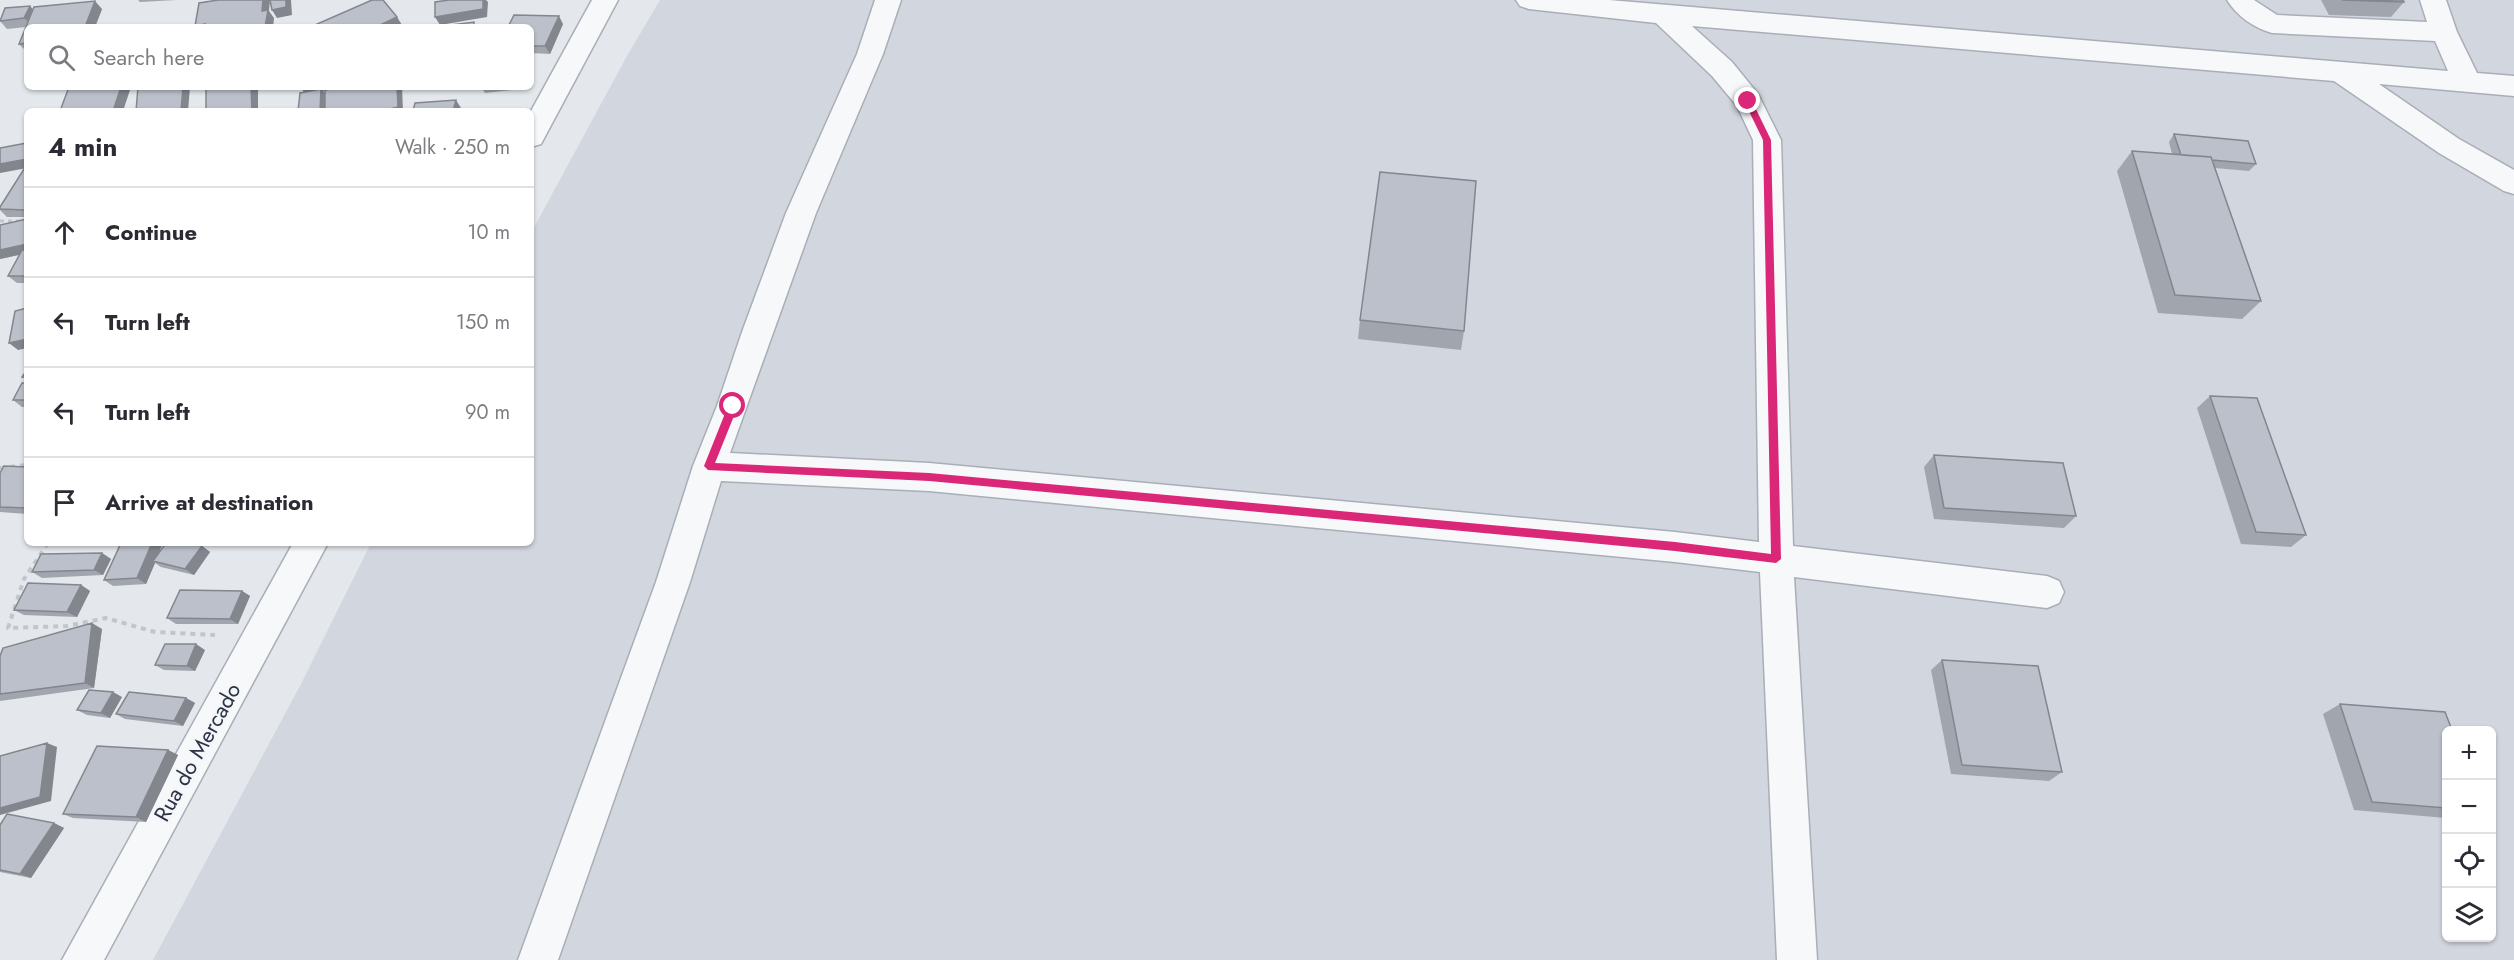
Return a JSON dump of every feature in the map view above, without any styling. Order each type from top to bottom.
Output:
[{"type":"street","points":[[534,131],[605,0]]},
{"type":"street","points":[[538,960],[673,582],[708,466],[733,406],[801,213],[870,54],[888,0]]},
{"type":"street","points":[[1529,0],[1663,15],[2514,86]]},
{"type":"street","points":[[2240,0],[2245,7],[2272,24],[2444,32]]},
{"type":"street","points":[[2433,0],[2444,32],[2467,82]]},
{"type":"street","points":[[1663,15],[1722,69],[1748,101],[1767,140],[1776,559],[1797,960]]},
{"type":"street","points":[[2339,71],[2449,146],[2514,183]]},
{"type":"street","points":[[708,466],[929,477],[1663,546],[2047,592]]},
{"type":"street","name":"Rua do Mercado","points":[[82,960],[309,546]]},
{"type":"path","points":[[0,221],[24,221]]},
{"type":"path","points":[[0,468],[24,465]]},
{"type":"path","points":[[46,546],[24,579],[8,628],[67,626],[106,618],[155,632],[184,635],[262,631]]},
{"type":"shaded area","points":[[660,0],[2514,0],[2514,960],[153,960],[301,684],[370,546],[534,546],[534,227]]},
{"type":"building","points":[[218,0],[263,0],[262,11],[268,10],[266,24],[195,24],[199,3]]},
{"type":"building","points":[[270,0],[286,0],[286,7],[272,10]]},
{"type":"building","points":[[372,0],[383,0],[397,17],[382,24],[317,24]]},
{"type":"building","points":[[483,0],[483,9],[435,17],[435,2]]},
{"type":"building","points":[[2342,0],[2403,0],[2404,2]]},
{"type":"building","points":[[95,1],[86,24],[27,24],[34,7]]},
{"type":"building","points":[[30,6],[24,18],[0,21],[5,8]]},
{"type":"building","points":[[514,15],[559,16],[545,46],[534,46],[534,24],[510,24]]},
{"type":"building","points":[[24,32],[24,43],[19,44]]},
{"type":"building","points":[[68,90],[120,90],[114,108],[61,108]]},
{"type":"building","points":[[138,90],[183,90],[181,108],[136,108]]},
{"type":"building","points":[[206,90],[251,90],[252,108],[206,108]]},
{"type":"building","points":[[321,90],[320,108],[298,108],[300,93]]},
{"type":"building","points":[[325,90],[397,90],[398,107],[394,108],[325,108]]},
{"type":"building","points":[[456,100],[454,108],[414,108],[415,103]]},
{"type":"building","points":[[2174,134],[2248,141],[2256,164],[2181,155]]},
{"type":"building","points":[[24,144],[24,160],[0,164],[0,148]]},
{"type":"building","points":[[2132,151],[2211,157],[2261,301],[2175,295]]},
{"type":"building","points":[[24,169],[24,210],[0,209]]},
{"type":"building","points":[[1380,172],[1476,181],[1464,331],[1360,320]]},
{"type":"building","points":[[24,220],[24,245],[0,250],[0,225]]},
{"type":"building","points":[[22,250],[24,250],[24,276],[8,276]]},
{"type":"building","points":[[24,309],[24,340],[9,343],[15,311]]},
{"type":"building","points":[[22,383],[24,383],[24,400],[13,400]]},
{"type":"building","points":[[2210,396],[2257,398],[2306,535],[2256,532]]},
{"type":"building","points":[[1934,455],[2063,463],[2076,516],[1944,508]]},
{"type":"building","points":[[4,466],[24,467],[24,508],[0,507],[0,473]]},
{"type":"building","points":[[120,546],[151,546],[137,578],[104,580]]},
{"type":"building","points":[[164,546],[202,546],[185,569],[153,561]]},
{"type":"building","points":[[102,553],[94,570],[32,572],[41,554]]},
{"type":"building","points":[[28,583],[81,585],[67,612],[14,610]]},
{"type":"building","points":[[180,590],[242,591],[230,619],[167,618]]},
{"type":"building","points":[[92,623],[85,683],[0,694],[0,656],[3,648]]},
{"type":"building","points":[[165,644],[196,644],[187,666],[155,665]]},
{"type":"building","points":[[1942,660],[2038,666],[2062,772],[1962,765]]},
{"type":"building","points":[[89,690],[113,692],[101,713],[77,710]]},
{"type":"building","points":[[129,692],[186,698],[174,721],[116,714]]},
{"type":"building","points":[[2340,704],[2445,712],[2450,726],[2442,726],[2442,808],[2372,802]]},
{"type":"building","points":[[47,743],[40,797],[0,808],[0,756]]},
{"type":"building","points":[[97,746],[168,750],[136,817],[63,814]]},
{"type":"building","points":[[7,814],[54,823],[20,874],[0,870],[0,825]]},
{"type":"route","points":[[733,406],[708,466],[929,477],[1675,547],[1776,559],[1767,140],[1748,101]]}]
